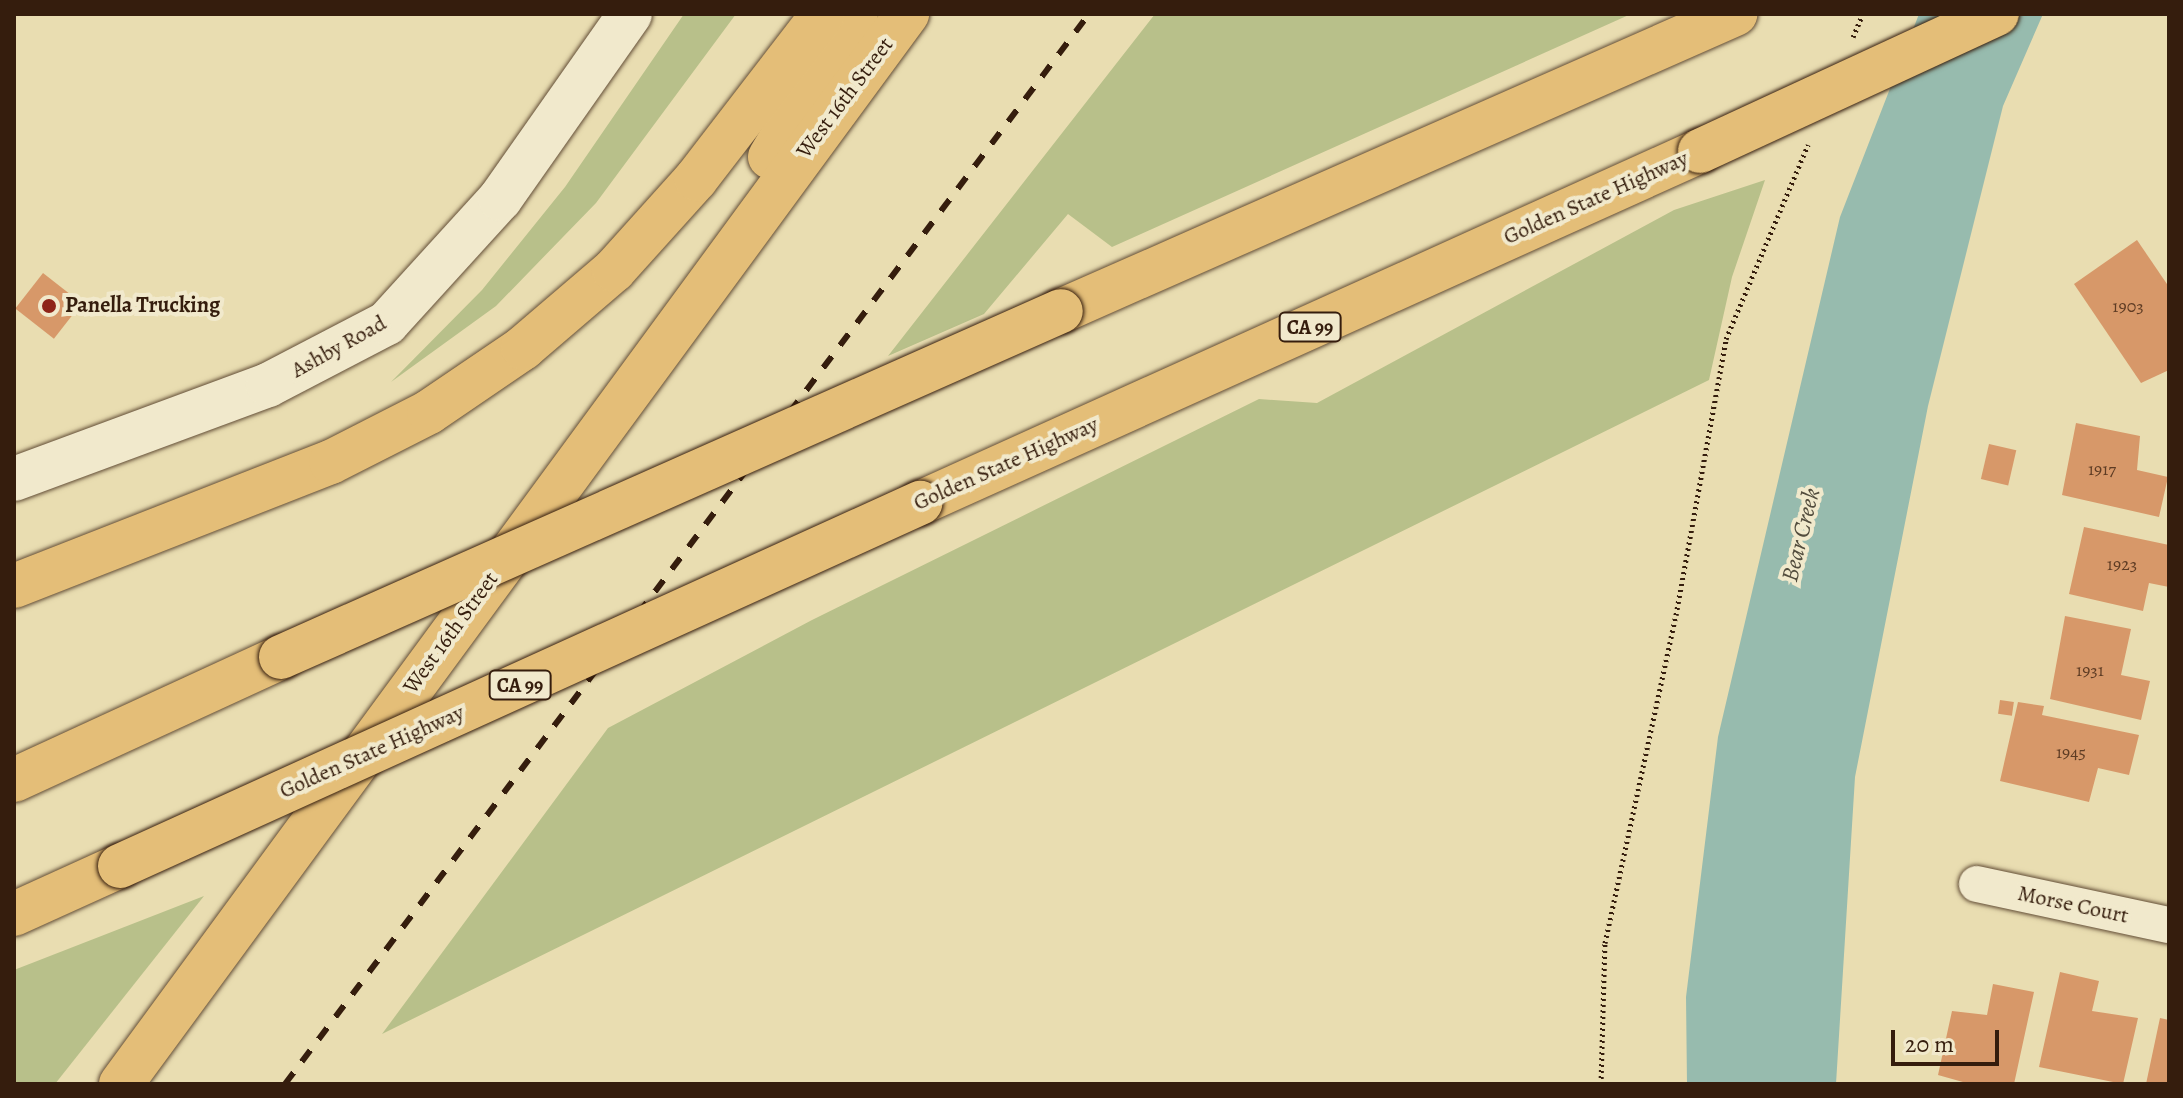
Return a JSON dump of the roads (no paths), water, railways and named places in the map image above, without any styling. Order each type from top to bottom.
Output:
[{"type":"main road","name":"Ashby Road","points":[[14,479],[268,385],[387,323],[500,199],[630,14]]},
{"type":"main road","points":[[14,586],[331,462],[429,412],[523,348],[614,270],[676,202],[823,14]]},
{"type":"main road","name":"West 16th Street","points":[[639,375],[856,14]]},
{"type":"main road","name":"West 16th Street","points":[[121,1084],[907,14]]},
{"type":"main road","points":[[14,780],[281,657],[1735,14]]},
{"type":"main road","name":"Golden State Highway","points":[[14,914],[1997,14]]},
{"type":"street","name":"Morse Court","points":[[1977,884],[2169,925]]},
{"type":"water","name":"Bear Creek","points":[[1919,14],[2043,14],[2003,106],[1928,406],[1855,777],[1836,1084],[1687,1084],[1686,997],[1718,737],[1840,217]]},
{"type":"railway","points":[[285,1084],[1089,14]]},
{"type":"place","name":"Panella Trucking","points":[[49,306]]}]
